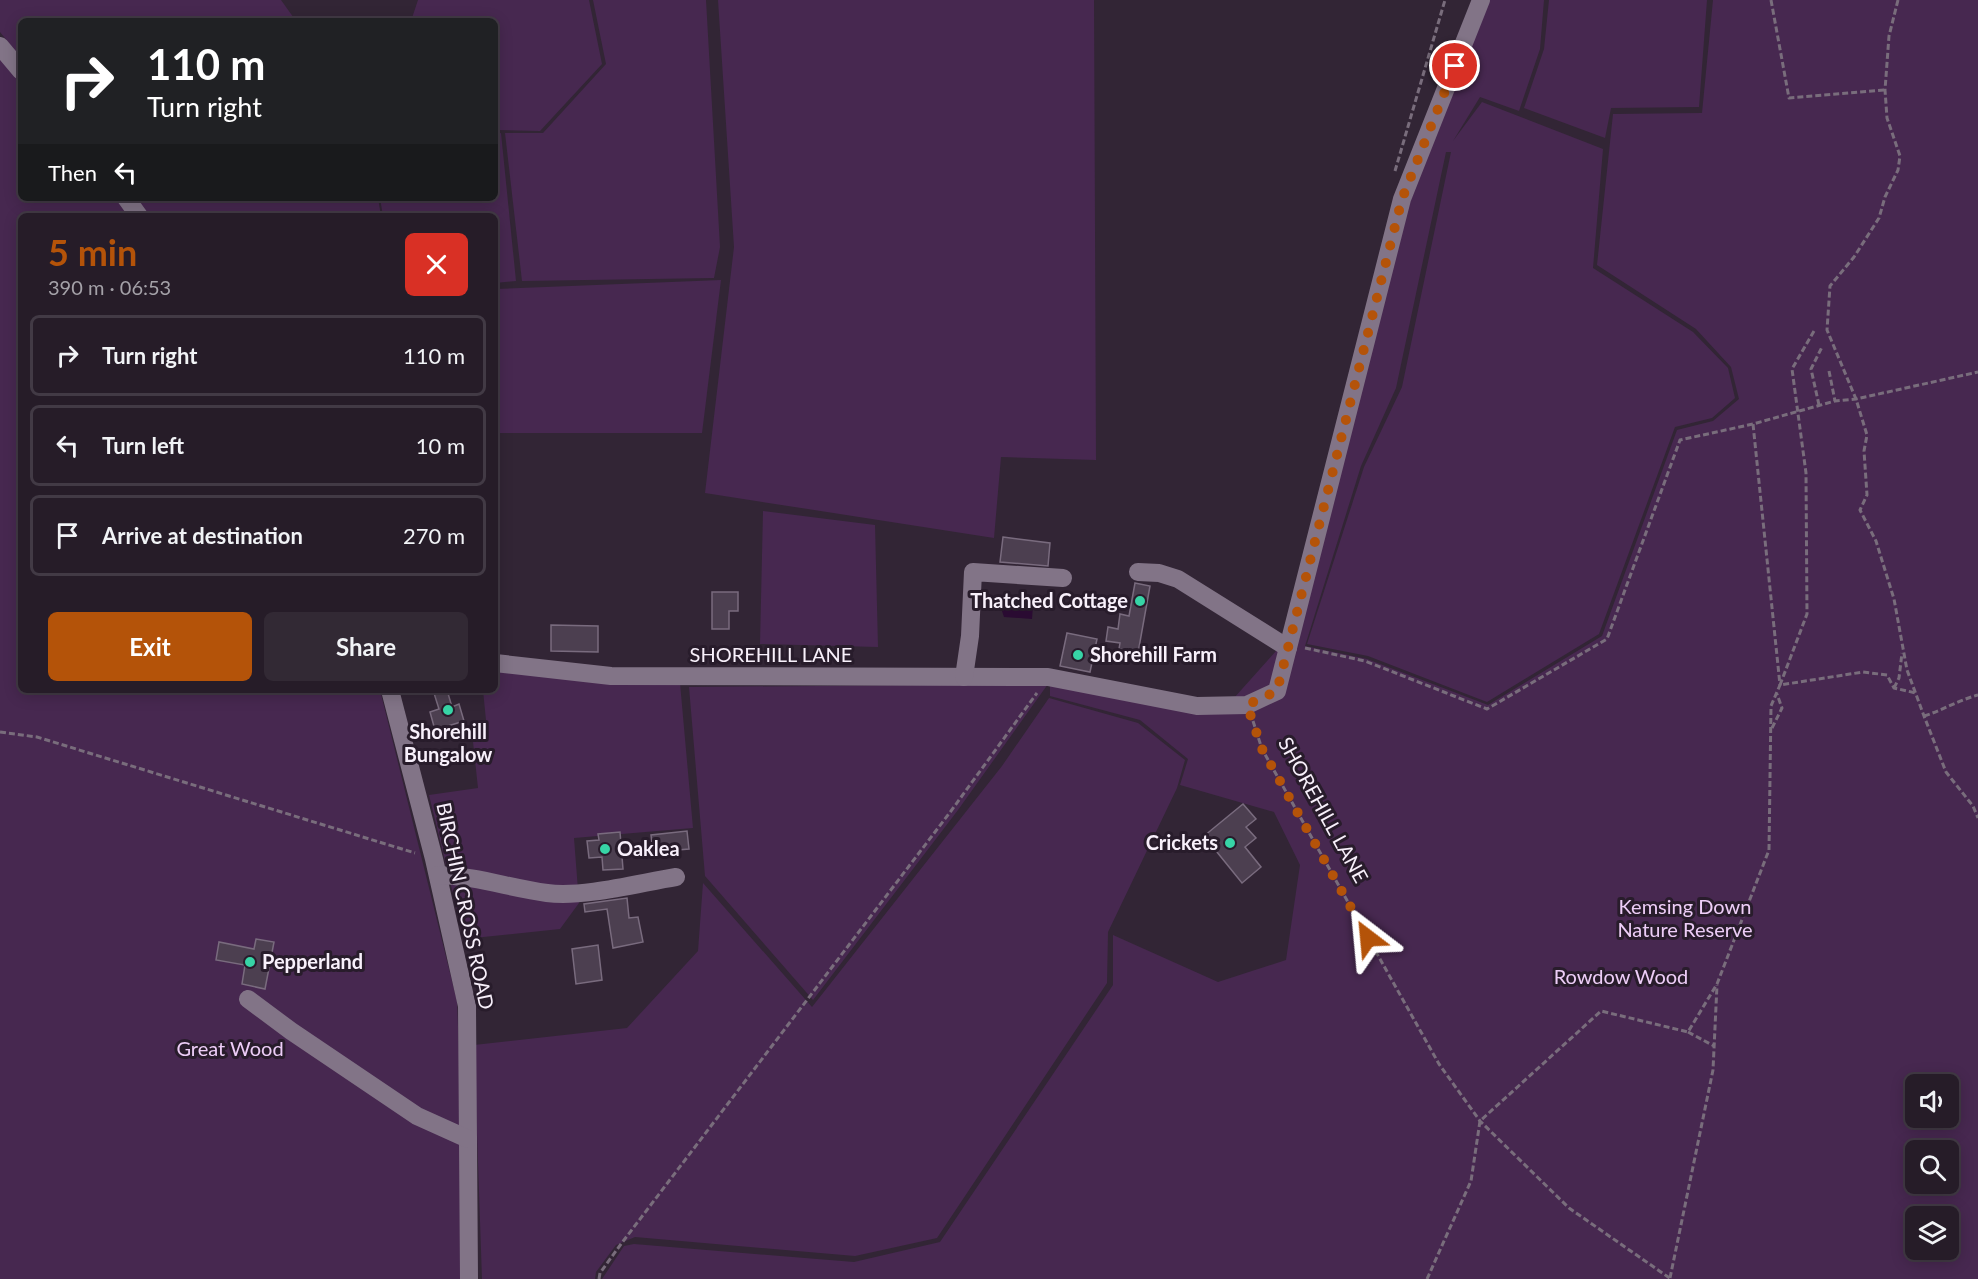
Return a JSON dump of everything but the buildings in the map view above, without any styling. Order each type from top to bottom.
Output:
[{"type":"street","points":[[1247,705],[1277,691],[1402,199],[1481,0]]},
{"type":"street","points":[[0,46],[18,67]]},
{"type":"street","points":[[964,677],[970,636],[973,572],[1063,578]]},
{"type":"street","points":[[1138,572],[1159,573],[1178,579],[1288,647]]},
{"type":"street","name":"SHOREHILL LANE","points":[[498,663],[611,676],[1048,677],[1197,706],[1247,705]]},
{"type":"street","name":"BIRCHIN CROSS ROAD","points":[[391,693],[436,867],[467,1006],[469,1279]]},
{"type":"street","points":[[436,867],[549,893],[587,892],[676,877]]},
{"type":"street","points":[[248,999],[291,1031],[417,1116],[468,1139]]},
{"type":"path","points":[[1402,199],[1398,198],[1395,166],[1445,0]]},
{"type":"path","points":[[1771,0],[1789,98],[1885,90]]},
{"type":"path","points":[[1898,0],[1889,36],[1885,90],[1887,118],[1900,156],[1898,170],[1885,197],[1879,218],[1854,257],[1830,286],[1827,330],[1856,399],[1867,435],[1864,452],[1867,495],[1860,510],[1876,541],[1888,580],[1902,649],[1924,716],[1946,772],[1973,806],[1978,818]]},
{"type":"path","points":[[1688,1032],[1717,984],[1769,850],[1771,706],[1807,614],[1806,473],[1792,369],[1814,331]]},
{"type":"path","points":[[1819,405],[1811,369],[1821,347]]},
{"type":"path","points":[[1829,370],[1835,401]]},
{"type":"path","points":[[1288,647],[1365,662],[1487,709],[1607,639],[1680,440],[1753,424],[1835,401],[1856,399],[1978,372]]},
{"type":"path","points":[[1753,424],[1780,685]]},
{"type":"path","points":[[1894,688],[1899,678],[1902,649]]},
{"type":"path","points":[[1780,685],[1863,672],[1887,675],[1894,688],[1916,693]]},
{"type":"path","points":[[599,1279],[600,1273],[951,811],[1048,677]]},
{"type":"path","points":[[1771,729],[1782,708],[1777,694]]},
{"type":"path","points":[[1924,716],[1945,710],[1965,698],[1978,695]]},
{"type":"path","name":"SHOREHILL LANE","points":[[1247,705],[1262,749],[1379,958],[1439,1064],[1480,1121],[1569,1208],[1670,1279]]},
{"type":"path","points":[[0,732],[37,737],[436,867]]},
{"type":"path","points":[[1670,1279],[1713,1070],[1717,984]]},
{"type":"path","points":[[1427,1279],[1471,1181],[1480,1121],[1601,1011],[1688,1032],[1714,1046]]},
{"type":"green space","points":[[0,0],[281,0],[294,18],[18,18],[18,54],[0,32]]},
{"type":"green space","points":[[418,0],[589,0],[602,64],[540,131],[498,130],[498,18],[412,18]]},
{"type":"green space","points":[[593,0],[706,0],[720,247],[714,278],[522,281],[505,133],[543,133],[606,64]]},
{"type":"green space","points":[[718,0],[1094,0],[1096,460],[1001,457],[994,538],[705,493],[734,247]]},
{"type":"green space","name":"Rowdow Wood","points":[[1472,0],[1544,0],[1540,49],[1519,111],[1480,97],[1453,141],[1482,102],[1603,149],[1593,268],[1693,332],[1728,368],[1735,398],[1712,418],[1675,427],[1599,634],[1487,702],[1368,656],[1307,644],[1364,467],[1402,387],[1451,152],[1446,152],[1396,388],[1361,466],[1305,646],[1367,659],[1488,705],[1602,636],[1677,430],[1713,421],[1739,399],[1731,367],[1696,329],[1597,265],[1613,114],[1702,113],[1713,0],[1978,0],[1978,1279],[602,1279],[624,1246],[634,1244],[854,1262],[940,1242],[1113,985],[1113,935],[1218,982],[1286,960],[1300,865],[1274,812],[1180,785],[1188,759],[1140,720],[1050,696],[1050,681],[1128,701],[1234,698],[1276,651],[1291,643],[1405,205]]},
{"type":"green space","points":[[1549,0],[1707,0],[1699,107],[1611,108],[1605,138],[1524,108],[1544,49]]},
{"type":"green space","name":"Great Wood","points":[[0,55],[18,76],[18,201],[121,201],[131,213],[18,213],[18,693],[381,693],[457,1001],[468,1279],[0,1279]]},
{"type":"green space","points":[[501,133],[516,281],[498,283],[498,213],[382,213],[380,201],[498,201],[498,134]]},
{"type":"green space","points":[[134,201],[378,201],[380,213],[143,213]]},
{"type":"green space","points":[[721,280],[702,433],[498,433],[498,289]]},
{"type":"green space","points":[[763,511],[875,525],[878,647],[760,644]]},
{"type":"green space","points":[[498,670],[680,683],[693,828],[574,838],[579,903],[560,929],[464,939],[429,795],[478,788],[471,723],[486,720],[483,693],[498,693]]},
{"type":"green space","points":[[1048,684],[958,810],[813,1000],[705,876],[689,687]]},
{"type":"green space","points":[[1049,698],[1138,723],[1185,760],[1177,788],[1108,932],[1107,983],[937,1238],[855,1256],[635,1237],[616,1245],[596,1272],[595,1279],[482,1279],[474,1045],[627,1028],[698,951],[703,883],[812,1007],[1002,766]]},
{"type":"shaded area","points":[[1005,602],[1033,605],[1032,619],[1004,617],[1001,608]]},
{"type":"place","name":"Thatched Cottage","points":[[1140,601]]},
{"type":"place","name":"Shorehill Farm","points":[[1078,655]]},
{"type":"place","name":"Shorehill Bungalow","points":[[448,710]]},
{"type":"place","name":"Crickets","points":[[1230,843]]},
{"type":"place","name":"Oaklea","points":[[605,849]]},
{"type":"place","name":"Pepperland","points":[[250,962]]},
{"type":"route","points":[[1368,938],[1262,749],[1247,705],[1277,691],[1402,199],[1455,66]]},
{"type":"park label","name":"Kemsing Down Nature Reserve","points":[[1685,918]]}]
